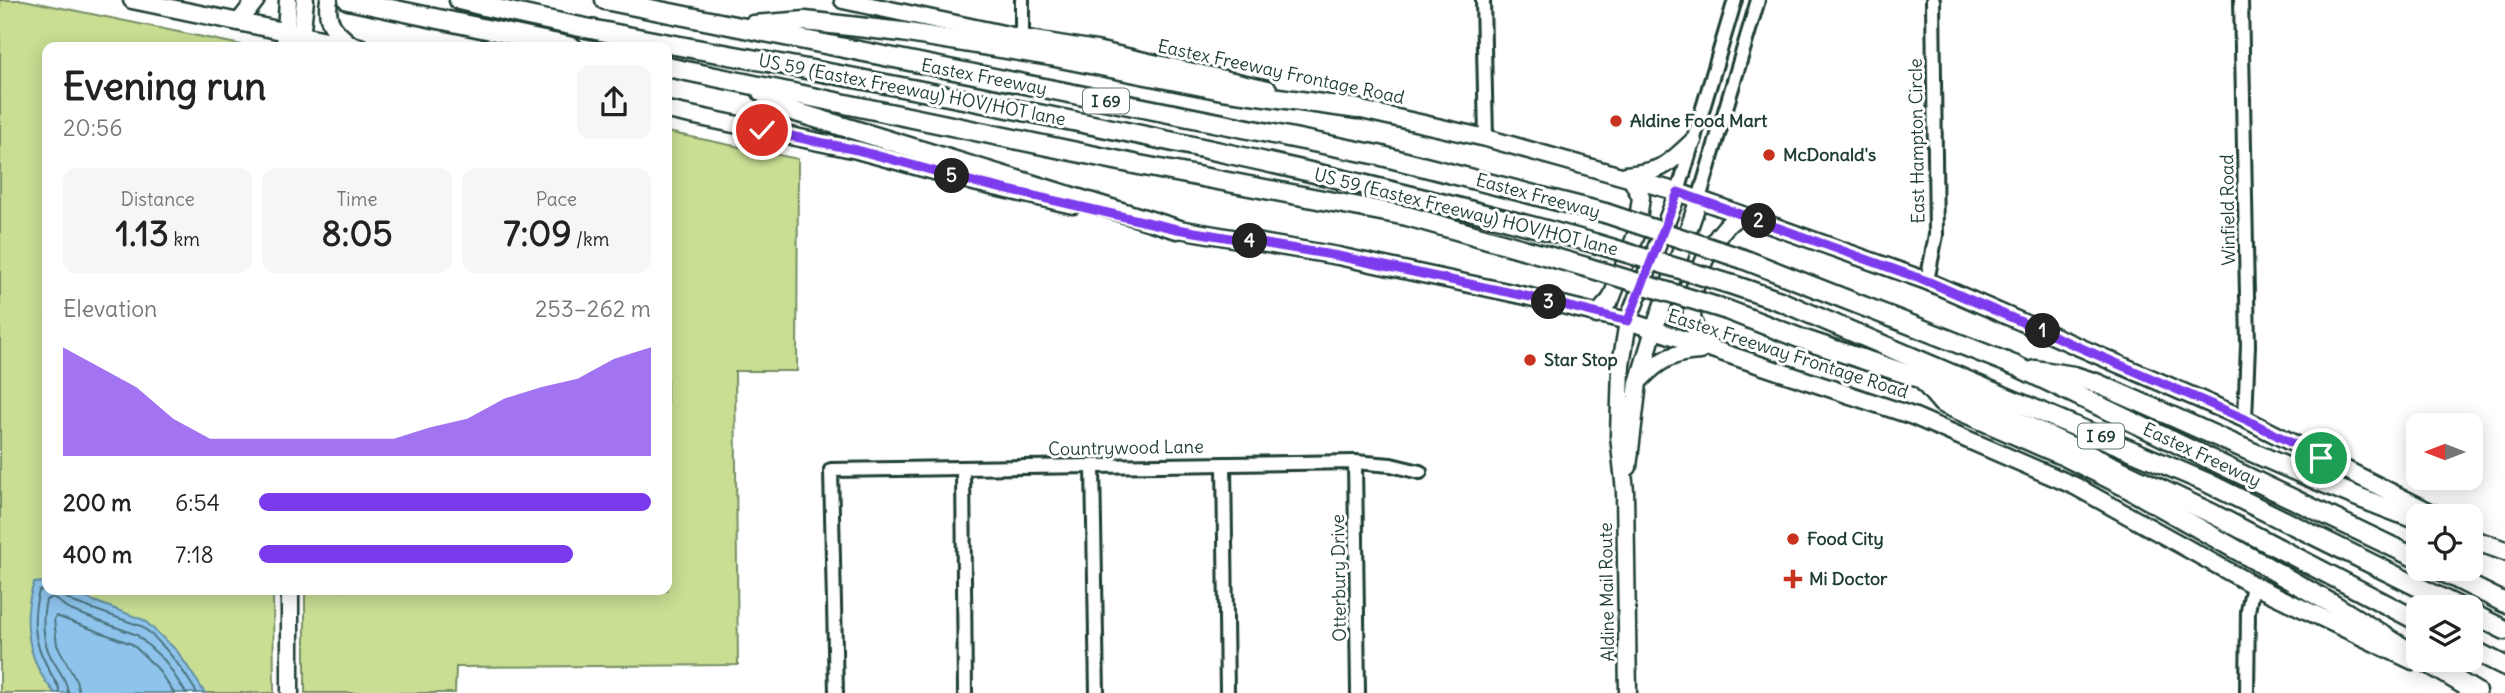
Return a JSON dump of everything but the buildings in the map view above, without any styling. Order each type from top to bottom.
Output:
[{"type":"highway","name":"US 59 (Eastex Freeway) HOV/HOT lane","points":[[459,0],[659,42]]},
{"type":"highway","name":"Eastex Freeway","points":[[605,0],[1378,155],[1605,213],[1743,259],[2016,366],[2406,553]]},
{"type":"highway","points":[[356,2],[548,42]]},
{"type":"highway","points":[[732,27],[805,21],[902,32],[1050,56],[1222,90],[1358,109]]},
{"type":"highway","name":"US 59 (Eastex Freeway) HOV/HOT lane","points":[[672,45],[1206,147],[1470,209],[1733,285],[1793,306],[2208,482],[2435,595]]},
{"type":"highway","name":"I 69","points":[[672,69],[1125,162],[1407,216],[1727,310],[1802,340],[1922,379],[2004,415],[2213,514],[2406,615]]},
{"type":"highway","points":[[753,86],[786,109],[1177,229]]},
{"type":"highway","points":[[2016,366],[2074,376],[2096,383],[2253,454],[2406,516]]},
{"type":"highway","points":[[1922,379],[1942,403],[2064,456],[2124,486],[2334,605],[2406,650]]},
{"type":"highway","points":[[2483,543],[2505,550]]},
{"type":"highway","points":[[2461,581],[2505,603]]},
{"type":"highway","points":[[2483,619],[2505,630]]},
{"type":"highway","points":[[2483,655],[2505,666]]},
{"type":"highway","points":[[2443,672],[2477,692]]},
{"type":"main road","points":[[132,0],[239,22],[293,40],[314,42]]},
{"type":"main road","points":[[239,22],[256,0]]},
{"type":"main road","points":[[288,0],[293,40]]},
{"type":"main road","points":[[293,40],[305,0]]},
{"type":"main road","points":[[329,0],[327,10],[333,30],[350,42]]},
{"type":"main road","name":"Eastex Freeway Frontage Road","points":[[843,0],[1096,50],[1486,138],[1678,192],[1927,281],[2245,419],[2414,504]]},
{"type":"main road","name":"Eastex Freeway Frontage Road","points":[[672,111],[857,150],[978,183],[1177,229],[1338,256],[1628,321],[1913,416],[2063,481],[2253,585],[2477,692]]},
{"type":"main road","points":[[1597,315],[1611,299],[1636,234],[1641,197],[1626,178],[1664,167],[1693,141]]},
{"type":"main road","name":"Aldine Mail Route","points":[[1628,693],[1625,491],[1619,436],[1621,365],[1628,321],[1678,192]]},
{"type":"main road","name":"Aldine Mail Route","points":[[1625,491],[1638,383],[1699,200]]},
{"type":"main road","points":[[1713,351],[1697,333],[1692,319],[1696,290],[1707,252],[1721,229],[1740,216]]},
{"type":"main road","points":[[1638,383],[1662,359],[1681,352],[1713,351]]},
{"type":"main road","points":[[2483,538],[2505,550]]},
{"type":"main road","points":[[289,595],[290,693]]},
{"type":"street","points":[[1022,0],[1022,37]]},
{"type":"street","points":[[1483,0],[1486,138]]},
{"type":"street","points":[[1678,192],[1735,0]]},
{"type":"street","points":[[1699,200],[1758,0]]},
{"type":"street","name":"East Hampton Circle","points":[[1927,281],[1936,234],[1933,0]]},
{"type":"street","name":"Winfield Road","points":[[2241,0],[2248,345],[2245,419]]},
{"type":"street","points":[[1707,92],[1729,100]]},
{"type":"street","name":"Countrywood Lane","points":[[836,693],[831,470],[1355,463],[1391,464],[1420,472]]},
{"type":"street","name":"Otterbury Drive","points":[[1355,463],[1358,693]]},
{"type":"street","points":[[1224,464],[1227,693]]},
{"type":"street","points":[[1093,467],[1097,693]]},
{"type":"street","points":[[963,469],[965,693]]},
{"type":"street","points":[[2247,693],[2248,611],[2253,585]]},
{"type":"green space","points":[[0,0],[24,0],[227,42],[42,42],[42,595],[273,595],[274,693],[0,693]]},
{"type":"green space","points":[[672,133],[798,159],[797,371],[735,371],[738,665],[456,667],[455,693],[305,693],[305,595],[672,595]]},
{"type":"water","points":[[42,582],[42,595],[78,595],[144,620],[177,651],[205,693],[55,693],[38,669],[30,641],[28,612],[34,583]]},
{"type":"place","name":"Aldine Food Mart","points":[[1616,121]]},
{"type":"place","name":"McDonald's","points":[[1769,155]]},
{"type":"place","name":"Star Stop","points":[[1530,360]]},
{"type":"place","name":"Food City","points":[[1793,539]]},
{"type":"place","name":"Mi Doctor","points":[[1793,579]]},
{"type":"route","points":[[762,130],[857,150],[978,183],[1177,229],[1338,256],[1628,321],[1678,192],[1927,281],[2245,419],[2321,458]]}]
